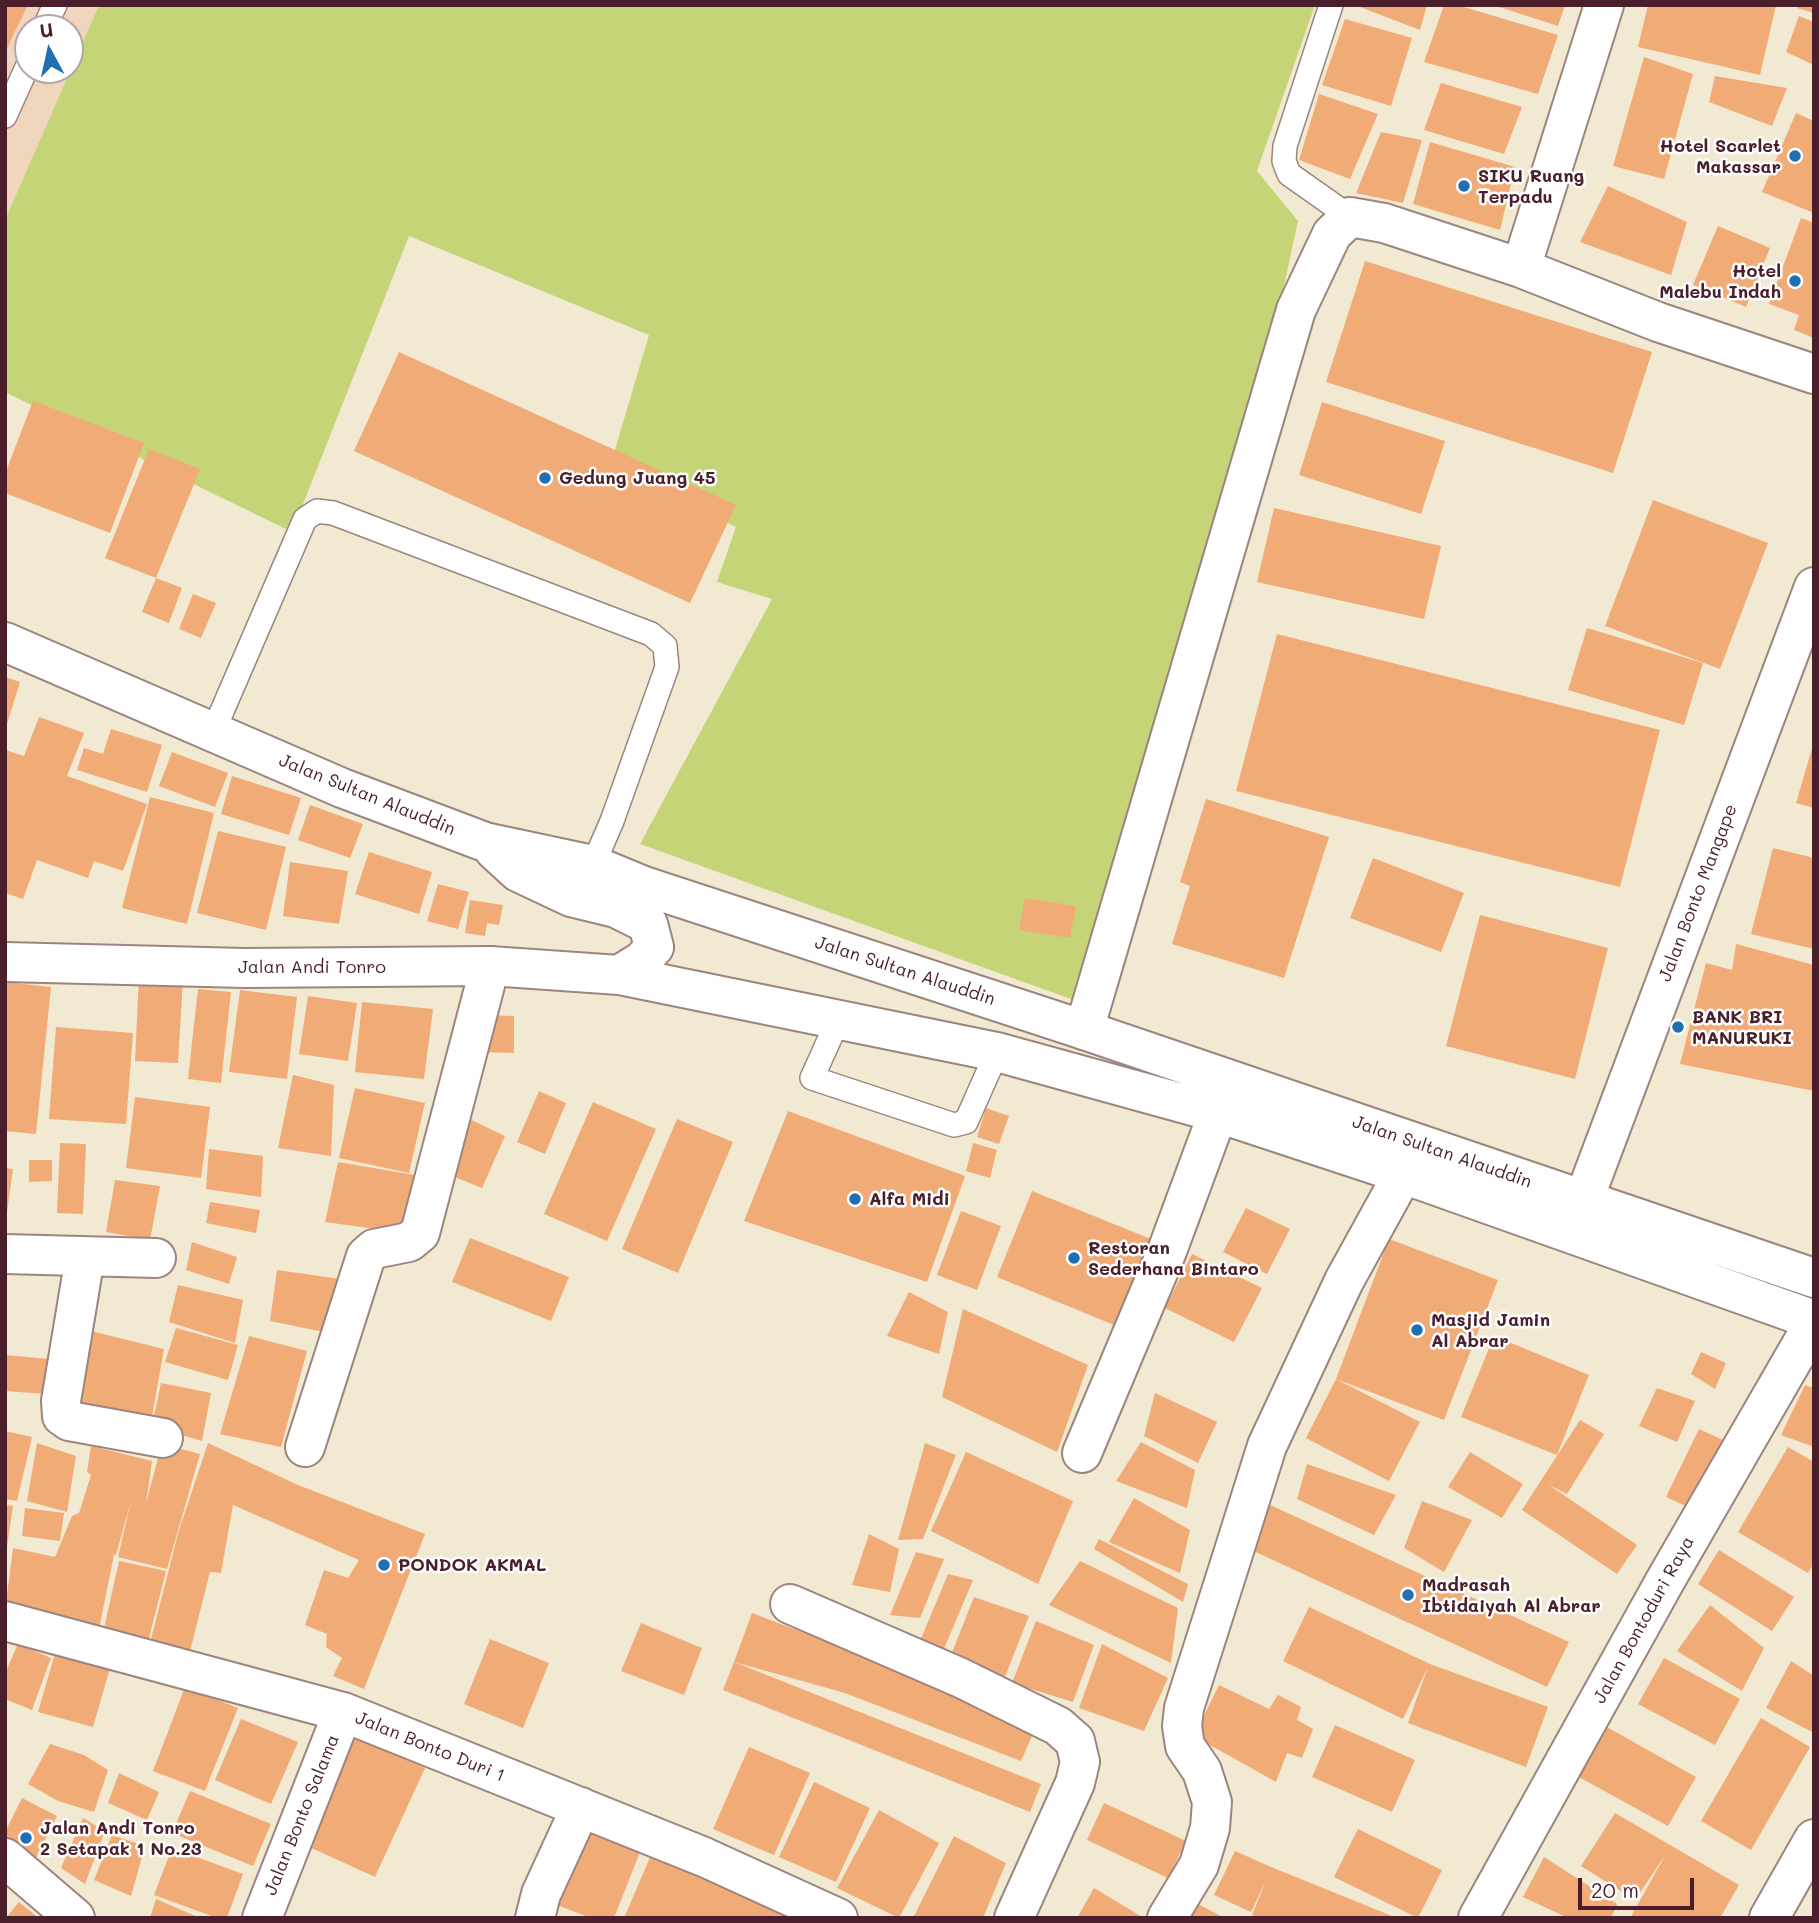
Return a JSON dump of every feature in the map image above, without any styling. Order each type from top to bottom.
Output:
[{"type":"street","points":[[1521,268],[1604,5]]},
{"type":"street","points":[[1084,1030],[1296,310],[1332,234],[1350,217],[1384,223],[1521,268],[1658,322],[1814,374]]},
{"type":"street","name":"Jalan Bonto Mangape","points":[[1591,1178],[1814,587]]},
{"type":"street","name":"Jalan Sultan Alauddin","points":[[5,642],[342,788],[485,842],[593,865],[644,886],[1084,1030],[1591,1178],[1814,1278]]},
{"type":"street","points":[[485,842],[518,872],[571,897],[616,908],[648,924],[654,947],[643,960],[618,975]]},
{"type":"street","name":"Jalan Andi Tonro","points":[[5,962],[244,968],[490,966],[618,975]]},
{"type":"street","points":[[306,1447],[366,1256],[374,1250],[415,1239],[420,1233],[490,966]]},
{"type":"street","name":"Jalan Sultan Alauddin","points":[[618,975],[834,1030],[992,1061],[1218,1114],[1403,1174],[1814,1322]]},
{"type":"street","points":[[1082,1453],[1167,1251],[1218,1114]]},
{"type":"street","points":[[1167,1918],[1199,1865],[1210,1828],[1212,1802],[1202,1771],[1185,1746],[1182,1726],[1184,1708],[1240,1530],[1267,1446],[1344,1281],[1403,1174]]},
{"type":"street","points":[[5,1254],[156,1258]]},
{"type":"street","points":[[85,1257],[61,1401],[62,1416],[69,1421],[163,1438]]},
{"type":"street","name":"Jalan Bontoduri Raya","points":[[1478,1918],[1665,1581],[1814,1322]]},
{"type":"street","points":[[790,1604],[961,1678],[1058,1726],[1075,1741],[1080,1762],[1075,1783],[1014,1918]]},
{"type":"street","name":"Jalan Bonto Duri 1","points":[[5,1621],[343,1712],[704,1857],[838,1918]]},
{"type":"street","name":"Jalan Bonto Salama","points":[[262,1918],[343,1712]]},
{"type":"street","points":[[535,1918],[541,1894],[581,1807]]},
{"type":"street","points":[[1781,1914],[1814,1839]]},
{"type":"street","points":[[5,1858],[75,1918]]},
{"type":"lane","points":[[1331,5],[1285,146],[1284,161],[1289,174],[1350,217]]},
{"type":"lane","points":[[6,111],[19,84]]},
{"type":"lane","points":[[213,732],[305,519],[317,511],[332,513],[652,634],[666,646],[667,667],[612,821],[593,865]]},
{"type":"lane","points":[[834,1030],[811,1074],[816,1082],[954,1125],[966,1122],[992,1061]]},
{"type":"shaded area","points":[[5,5],[99,5],[84,39],[84,14],[14,14],[14,84],[64,84],[5,220]]},
{"type":"green space","points":[[99,5],[1315,5],[1257,171],[1298,221],[1278,314],[1071,999],[640,844],[772,599],[717,582],[736,527],[611,463],[649,335],[409,236],[292,532],[5,392],[5,220],[64,84],[84,84],[84,39]]},
{"type":"building","points":[[5,5],[28,5],[24,14],[14,14],[14,34],[5,52]]},
{"type":"building","points":[[1355,5],[1427,5],[1420,30]]},
{"type":"building","points":[[1444,5],[1457,5],[1558,35],[1538,94],[1424,62]]},
{"type":"building","points":[[1493,5],[1565,5],[1558,26]]},
{"type":"building","points":[[1648,5],[1776,5],[1760,75],[1638,47]]},
{"type":"building","points":[[1798,5],[1814,5],[1814,13],[1797,8]]},
{"type":"building","points":[[1799,16],[1814,22],[1814,65],[1786,52]]},
{"type":"building","points":[[1345,19],[1412,38],[1391,106],[1322,85]]},
{"type":"building","points":[[1644,57],[1693,74],[1664,179],[1613,166]]},
{"type":"building","points":[[1715,76],[1787,88],[1772,126],[1709,102]]},
{"type":"building","points":[[1441,83],[1522,107],[1504,154],[1424,130]]},
{"type":"building","points":[[1319,94],[1378,114],[1350,179],[1299,160]]},
{"type":"building","name":"Hotel Scarlet Makassar","points":[[1796,113],[1814,121],[1814,213],[1762,192]]},
{"type":"building","points":[[1381,132],[1422,140],[1403,203],[1356,193]]},
{"type":"building","name":"SIKU Ruang Terpadu","points":[[1430,142],[1515,167],[1500,230],[1413,204]]},
{"type":"building","points":[[1608,186],[1687,222],[1671,275],[1580,242]]},
{"type":"building","name":"Hotel Malebu Indah","points":[[1801,218],[1814,223],[1814,338],[1794,330],[1799,315],[1769,304]]},
{"type":"building","points":[[1718,226],[1770,248],[1746,307],[1693,285]]},
{"type":"building","points":[[1365,261],[1652,352],[1613,473],[1326,382]]},
{"type":"building","name":"Gedung Juang 45","points":[[399,352],[736,505],[690,603],[354,451]]},
{"type":"building","points":[[33,401],[144,443],[110,533],[5,493],[5,474]]},
{"type":"building","points":[[1322,402],[1445,441],[1421,514],[1299,475]]},
{"type":"building","points":[[149,449],[200,469],[156,578],[105,558]]},
{"type":"building","points":[[1653,500],[1768,543],[1720,669],[1605,626]]},
{"type":"building","points":[[1274,508],[1441,546],[1424,619],[1257,582]]},
{"type":"building","points":[[156,578],[182,588],[169,623],[142,612]]},
{"type":"building","points":[[193,594],[216,603],[201,638],[179,629]]},
{"type":"building","points":[[1587,628],[1703,663],[1684,725],[1568,690]]},
{"type":"building","points":[[1277,634],[1660,730],[1620,887],[1236,791]]},
{"type":"building","points":[[5,677],[20,682],[6,727],[5,727]]},
{"type":"building","points":[[39,717],[84,733],[67,776],[147,804],[123,871],[94,861],[88,878],[37,860],[23,899],[5,893],[5,750],[24,756]]},
{"type":"building","points":[[111,729],[162,745],[147,792],[77,770],[84,748],[103,754]]},
{"type":"building","points":[[1814,745],[1814,808],[1796,803]]},
{"type":"building","points":[[172,752],[228,773],[215,807],[159,786]]},
{"type":"building","points":[[232,776],[301,798],[289,835],[221,814]]},
{"type":"building","points":[[150,797],[214,813],[187,924],[122,908]]},
{"type":"building","points":[[1206,799],[1329,837],[1284,978],[1172,944],[1190,886],[1180,882]]},
{"type":"building","points":[[310,805],[363,824],[350,858],[298,840]]},
{"type":"building","points":[[218,831],[286,847],[266,930],[197,913]]},
{"type":"building","points":[[1773,848],[1814,858],[1814,949],[1751,934]]},
{"type":"building","points":[[369,852],[432,872],[419,914],[355,894]]},
{"type":"building","points":[[1373,858],[1464,893],[1441,952],[1350,918]]},
{"type":"building","points":[[290,862],[348,871],[339,924],[283,916]]},
{"type":"building","points":[[438,884],[469,892],[458,929],[427,921]]},
{"type":"building","points":[[1025,898],[1076,906],[1070,938],[1019,930]]},
{"type":"building","points":[[470,900],[503,905],[499,925],[487,923],[485,936],[465,933]]},
{"type":"building","points":[[1480,915],[1608,948],[1575,1079],[1446,1046]]},
{"type":"building","points":[[1736,944],[1814,965],[1814,1091],[1680,1064],[1706,963],[1732,970]]},
{"type":"building","points":[[139,977],[183,979],[178,1063],[135,1061]]},
{"type":"building","points":[[5,982],[51,987],[36,1134],[5,1131]]},
{"type":"building","points":[[198,989],[231,992],[221,1083],[188,1079]]},
{"type":"building","points":[[240,990],[297,997],[287,1079],[229,1072]]},
{"type":"building","points":[[308,996],[357,1003],[348,1061],[299,1054]]},
{"type":"building","points":[[362,1002],[433,1009],[424,1079],[355,1072]]},
{"type":"building","points":[[482,1015],[514,1016],[514,1053],[481,1052]]},
{"type":"building","points":[[56,1027],[133,1033],[126,1124],[49,1119]]},
{"type":"building","points":[[293,1075],[334,1085],[331,1156],[278,1148]]},
{"type":"building","points":[[355,1088],[425,1103],[409,1173],[339,1158]]},
{"type":"building","points":[[539,1091],[566,1103],[545,1154],[517,1142]]},
{"type":"building","points":[[135,1097],[210,1107],[201,1178],[126,1168]]},
{"type":"building","points":[[593,1102],[656,1129],[607,1241],[544,1214]]},
{"type":"building","points":[[986,1108],[1009,1116],[999,1144],[977,1137]]},
{"type":"building","name":"Alfa Midi","points":[[788,1111],[965,1176],[927,1282],[744,1221]]},
{"type":"building","points":[[461,1115],[505,1136],[482,1188],[437,1170]]},
{"type":"building","points":[[677,1119],[733,1142],[678,1273],[622,1249]]},
{"type":"building","points":[[60,1143],[86,1144],[83,1214],[57,1213]]},
{"type":"building","points":[[973,1143],[997,1150],[990,1178],[966,1171]]},
{"type":"building","points":[[209,1149],[263,1156],[261,1197],[206,1189]]},
{"type":"building","points":[[29,1160],[52,1160],[52,1181],[29,1182]]},
{"type":"building","points":[[338,1162],[427,1177],[412,1234],[325,1222]]},
{"type":"building","points":[[5,1168],[13,1169],[7,1212],[5,1212]]},
{"type":"building","points":[[115,1180],[160,1186],[150,1240],[106,1232]]},
{"type":"building","name":"Restoran Sederhana Bintaro","points":[[1032,1191],[1151,1239],[1114,1325],[997,1277]]},
{"type":"building","points":[[210,1202],[260,1210],[256,1233],[206,1223]]},
{"type":"building","points":[[1246,1208],[1290,1229],[1267,1274],[1223,1252]]},
{"type":"building","points":[[961,1211],[1001,1226],[977,1290],[937,1275]]},
{"type":"building","points":[[470,1238],[569,1277],[551,1321],[452,1282]]},
{"type":"building","name":"Masjid Jamin Al Abrar","points":[[1389,1239],[1498,1280],[1444,1420],[1336,1379]]},
{"type":"building","points":[[192,1242],[237,1257],[229,1284],[186,1270]]},
{"type":"building","points":[[1192,1254],[1262,1288],[1234,1342],[1165,1308]]},
{"type":"building","points":[[277,1270],[340,1279],[334,1334],[270,1321]]},
{"type":"building","points":[[178,1285],[243,1300],[235,1343],[169,1322]]},
{"type":"building","points":[[909,1292],[948,1312],[939,1354],[887,1336]]},
{"type":"building","points":[[963,1309],[1088,1365],[1057,1452],[942,1397]]},
{"type":"building","points":[[176,1328],[238,1345],[228,1380],[165,1362]]},
{"type":"building","points":[[91,1331],[164,1349],[151,1422],[70,1405]]},
{"type":"building","points":[[249,1336],[307,1351],[281,1447],[220,1434]]},
{"type":"building","points":[[1494,1336],[1589,1375],[1557,1455],[1461,1417]]},
{"type":"building","points":[[1701,1352],[1726,1363],[1715,1389],[1691,1374]]},
{"type":"building","points":[[5,1355],[49,1359],[46,1394],[5,1391]]},
{"type":"building","points":[[1336,1379],[1420,1422],[1389,1481],[1306,1438]]},
{"type":"building","points":[[161,1383],[211,1393],[202,1441],[152,1426]]},
{"type":"building","points":[[1805,1385],[1814,1388],[1814,1447],[1781,1435]]},
{"type":"building","points":[[1657,1388],[1695,1401],[1677,1442],[1639,1426]]},
{"type":"building","points":[[1155,1393],[1217,1422],[1198,1463],[1144,1436]]},
{"type":"building","points":[[1580,1420],[1604,1434],[1567,1494],[1549,1485],[1637,1545],[1617,1574],[1522,1510]]},
{"type":"building","points":[[1699,1429],[1732,1444],[1699,1512],[1666,1497]]},
{"type":"building","points":[[5,1431],[32,1437],[17,1501],[5,1499]]},
{"type":"building","points":[[1141,1442],[1195,1470],[1187,1508],[1116,1481]]},
{"type":"building","points":[[37,1443],[76,1456],[67,1512],[27,1501]]},
{"type":"building","name":"PONDOK AKMAL","points":[[208,1443],[298,1485],[425,1534],[364,1689],[333,1676],[342,1658],[326,1647],[327,1634],[305,1625],[324,1570],[348,1578],[359,1560],[233,1505],[221,1573],[210,1572],[188,1659],[149,1647],[179,1530]]},
{"type":"building","points":[[925,1443],[956,1455],[923,1539],[898,1540]]},
{"type":"building","points":[[162,1444],[200,1454],[167,1569],[118,1557],[131,1501],[116,1555],[106,1553],[114,1555],[98,1634],[5,1610],[13,1548],[55,1557],[72,1516],[79,1513],[91,1475],[87,1472],[91,1446],[152,1461],[146,1503]]},
{"type":"building","points":[[1788,1447],[1814,1462],[1814,1563],[1808,1573],[1738,1532]]},
{"type":"building","points":[[966,1452],[1073,1501],[1038,1584],[931,1531]]},
{"type":"building","points":[[1470,1452],[1523,1484],[1502,1518],[1448,1487]]},
{"type":"building","points":[[1307,1464],[1396,1495],[1374,1535],[1297,1499]]},
{"type":"building","points":[[1134,1498],[1190,1530],[1180,1573],[1109,1542]]},
{"type":"building","points":[[1422,1501],[1472,1520],[1444,1572],[1404,1548]]},
{"type":"building","name":"Madrasah Ibtidaiyah Al Abrar","points":[[1268,1504],[1569,1642],[1547,1687],[1247,1548]]},
{"type":"building","points":[[5,1505],[13,1506],[7,1547],[5,1547]]},
{"type":"building","points":[[25,1508],[64,1513],[60,1541],[22,1536]]},
{"type":"building","points":[[869,1534],[899,1549],[890,1592],[852,1585]]},
{"type":"building","points":[[1099,1539],[1188,1584],[1183,1602],[1094,1549]]},
{"type":"building","points":[[1719,1550],[1794,1597],[1772,1631],[1698,1584]]},
{"type":"building","points":[[916,1552],[944,1559],[920,1618],[890,1615]]},
{"type":"building","points":[[119,1561],[166,1571],[147,1646],[103,1633]]},
{"type":"building","points":[[1080,1561],[1178,1608],[1171,1663],[1049,1605]]},
{"type":"building","points":[[948,1574],[973,1580],[941,1656],[920,1641]]},
{"type":"building","points":[[974,1597],[1029,1616],[1004,1679],[949,1660]]},
{"type":"building","points":[[1710,1605],[1764,1648],[1742,1691],[1677,1651]]},
{"type":"building","points":[[1309,1607],[1430,1664],[1548,1707],[1526,1767],[1408,1723],[1428,1667],[1403,1719],[1283,1661]]},
{"type":"building","points":[[752,1613],[924,1679],[1035,1729],[1021,1761],[845,1693],[734,1662]]},
{"type":"building","points":[[1036,1621],[1094,1645],[1073,1702],[1012,1683]]},
{"type":"building","points":[[641,1623],[702,1648],[684,1695],[621,1671]]},
{"type":"building","points":[[490,1639],[549,1663],[523,1728],[464,1704]]},
{"type":"building","points":[[58,1643],[113,1658],[93,1727],[38,1712]]},
{"type":"building","points":[[18,1644],[51,1658],[32,1710],[5,1699],[5,1673]]},
{"type":"building","points":[[1102,1644],[1168,1678],[1144,1731],[1079,1708]]},
{"type":"building","points":[[1664,1658],[1740,1699],[1715,1745],[1638,1704]]},
{"type":"building","points":[[1791,1661],[1814,1676],[1814,1733],[1766,1708]]},
{"type":"building","points":[[734,1662],[1041,1784],[1030,1812],[723,1690]]},
{"type":"building","points":[[1219,1685],[1269,1709],[1278,1695],[1301,1707],[1297,1720],[1313,1729],[1302,1758],[1287,1753],[1276,1782],[1194,1736]]},
{"type":"building","points":[[185,1687],[238,1708],[205,1791],[153,1771]]},
{"type":"building","points":[[1761,1718],[1810,1747],[1751,1850],[1701,1821]]},
{"type":"building","points":[[241,1719],[298,1742],[271,1804],[215,1780]]},
{"type":"building","points":[[1335,1725],[1415,1760],[1392,1812],[1312,1777]]},
{"type":"building","points":[[1605,1726],[1696,1777],[1668,1826],[1577,1776]]},
{"type":"building","points":[[355,1736],[425,1768],[375,1877],[305,1845]]},
{"type":"building","points":[[50,1744],[84,1755],[108,1770],[94,1812],[58,1801],[28,1784]]},
{"type":"building","points":[[749,1747],[810,1773],[774,1855],[713,1829]]},
{"type":"building","points":[[119,1773],[159,1792],[147,1820],[108,1803]]},
{"type":"building","points":[[814,1782],[870,1808],[836,1882],[779,1857]]},
{"type":"building","points":[[190,1791],[271,1824],[253,1866],[172,1833]]},
{"type":"building","name":"Jalan Andi Tonro 2 Setapak 1 No.23","points":[[22,1798],[57,1816],[32,1866],[5,1844],[5,1832]]},
{"type":"building","points":[[1104,1803],[1186,1841],[1168,1878],[1087,1840]]},
{"type":"building","points":[[879,1810],[939,1843],[899,1918],[837,1888]]},
{"type":"building","points":[[1615,1813],[1739,1885],[1720,1918],[1630,1918],[1666,1854],[1635,1900],[1581,1866]]},
{"type":"building","points":[[83,1818],[105,1831],[85,1884],[61,1868]]},
{"type":"building","points":[[1358,1829],[1442,1870],[1418,1918],[1334,1877]]},
{"type":"building","points":[[586,1831],[640,1852],[614,1918],[591,1918],[557,1905]]},
{"type":"building","points":[[112,1835],[145,1846],[131,1896],[94,1880]]},
{"type":"building","points":[[954,1836],[1006,1863],[983,1918],[913,1918]]},
{"type":"building","points":[[172,1848],[243,1874],[227,1918],[217,1918],[154,1895]]},
{"type":"building","points":[[1235,1851],[1397,1918],[1260,1918],[1252,1915],[1266,1881],[1251,1912],[1214,1895]]},
{"type":"building","points":[[651,1855],[797,1918],[624,1918]]},
{"type":"building","points":[[1544,1857],[1617,1904],[1611,1918],[1568,1918],[1523,1897]]},
{"type":"building","points":[[1094,1888],[1144,1918],[1077,1918]]},
{"type":"building","points":[[156,1899],[200,1918],[150,1918]]},
{"type":"building","points":[[19,1902],[39,1918],[6,1918]]},
{"type":"building","points":[[1194,1902],[1225,1918],[1186,1918]]},
{"type":"place","name":"Hotel Scarlet Makassar","points":[[1795,156]]},
{"type":"place","name":"SIKU Ruang Terpadu","points":[[1464,186]]},
{"type":"place","name":"Hotel Malebu Indah","points":[[1795,281]]},
{"type":"place","name":"Gedung Juang 45","points":[[545,478]]},
{"type":"place","name":"BANK BRI MANURUKI","points":[[1678,1027]]},
{"type":"place","name":"Alfa Midi","points":[[855,1199]]},
{"type":"place","name":"Restoran Sederhana Bintaro","points":[[1074,1258]]},
{"type":"place","name":"Masjid Jamin Al Abrar","points":[[1417,1330]]},
{"type":"place","name":"PONDOK AKMAL","points":[[384,1565]]},
{"type":"place","name":"Madrasah Ibtidaiyah Al Abrar","points":[[1408,1595]]},
{"type":"place","name":"Jalan Andi Tonro 2 Setapak 1 No.23","points":[[26,1838]]}]
